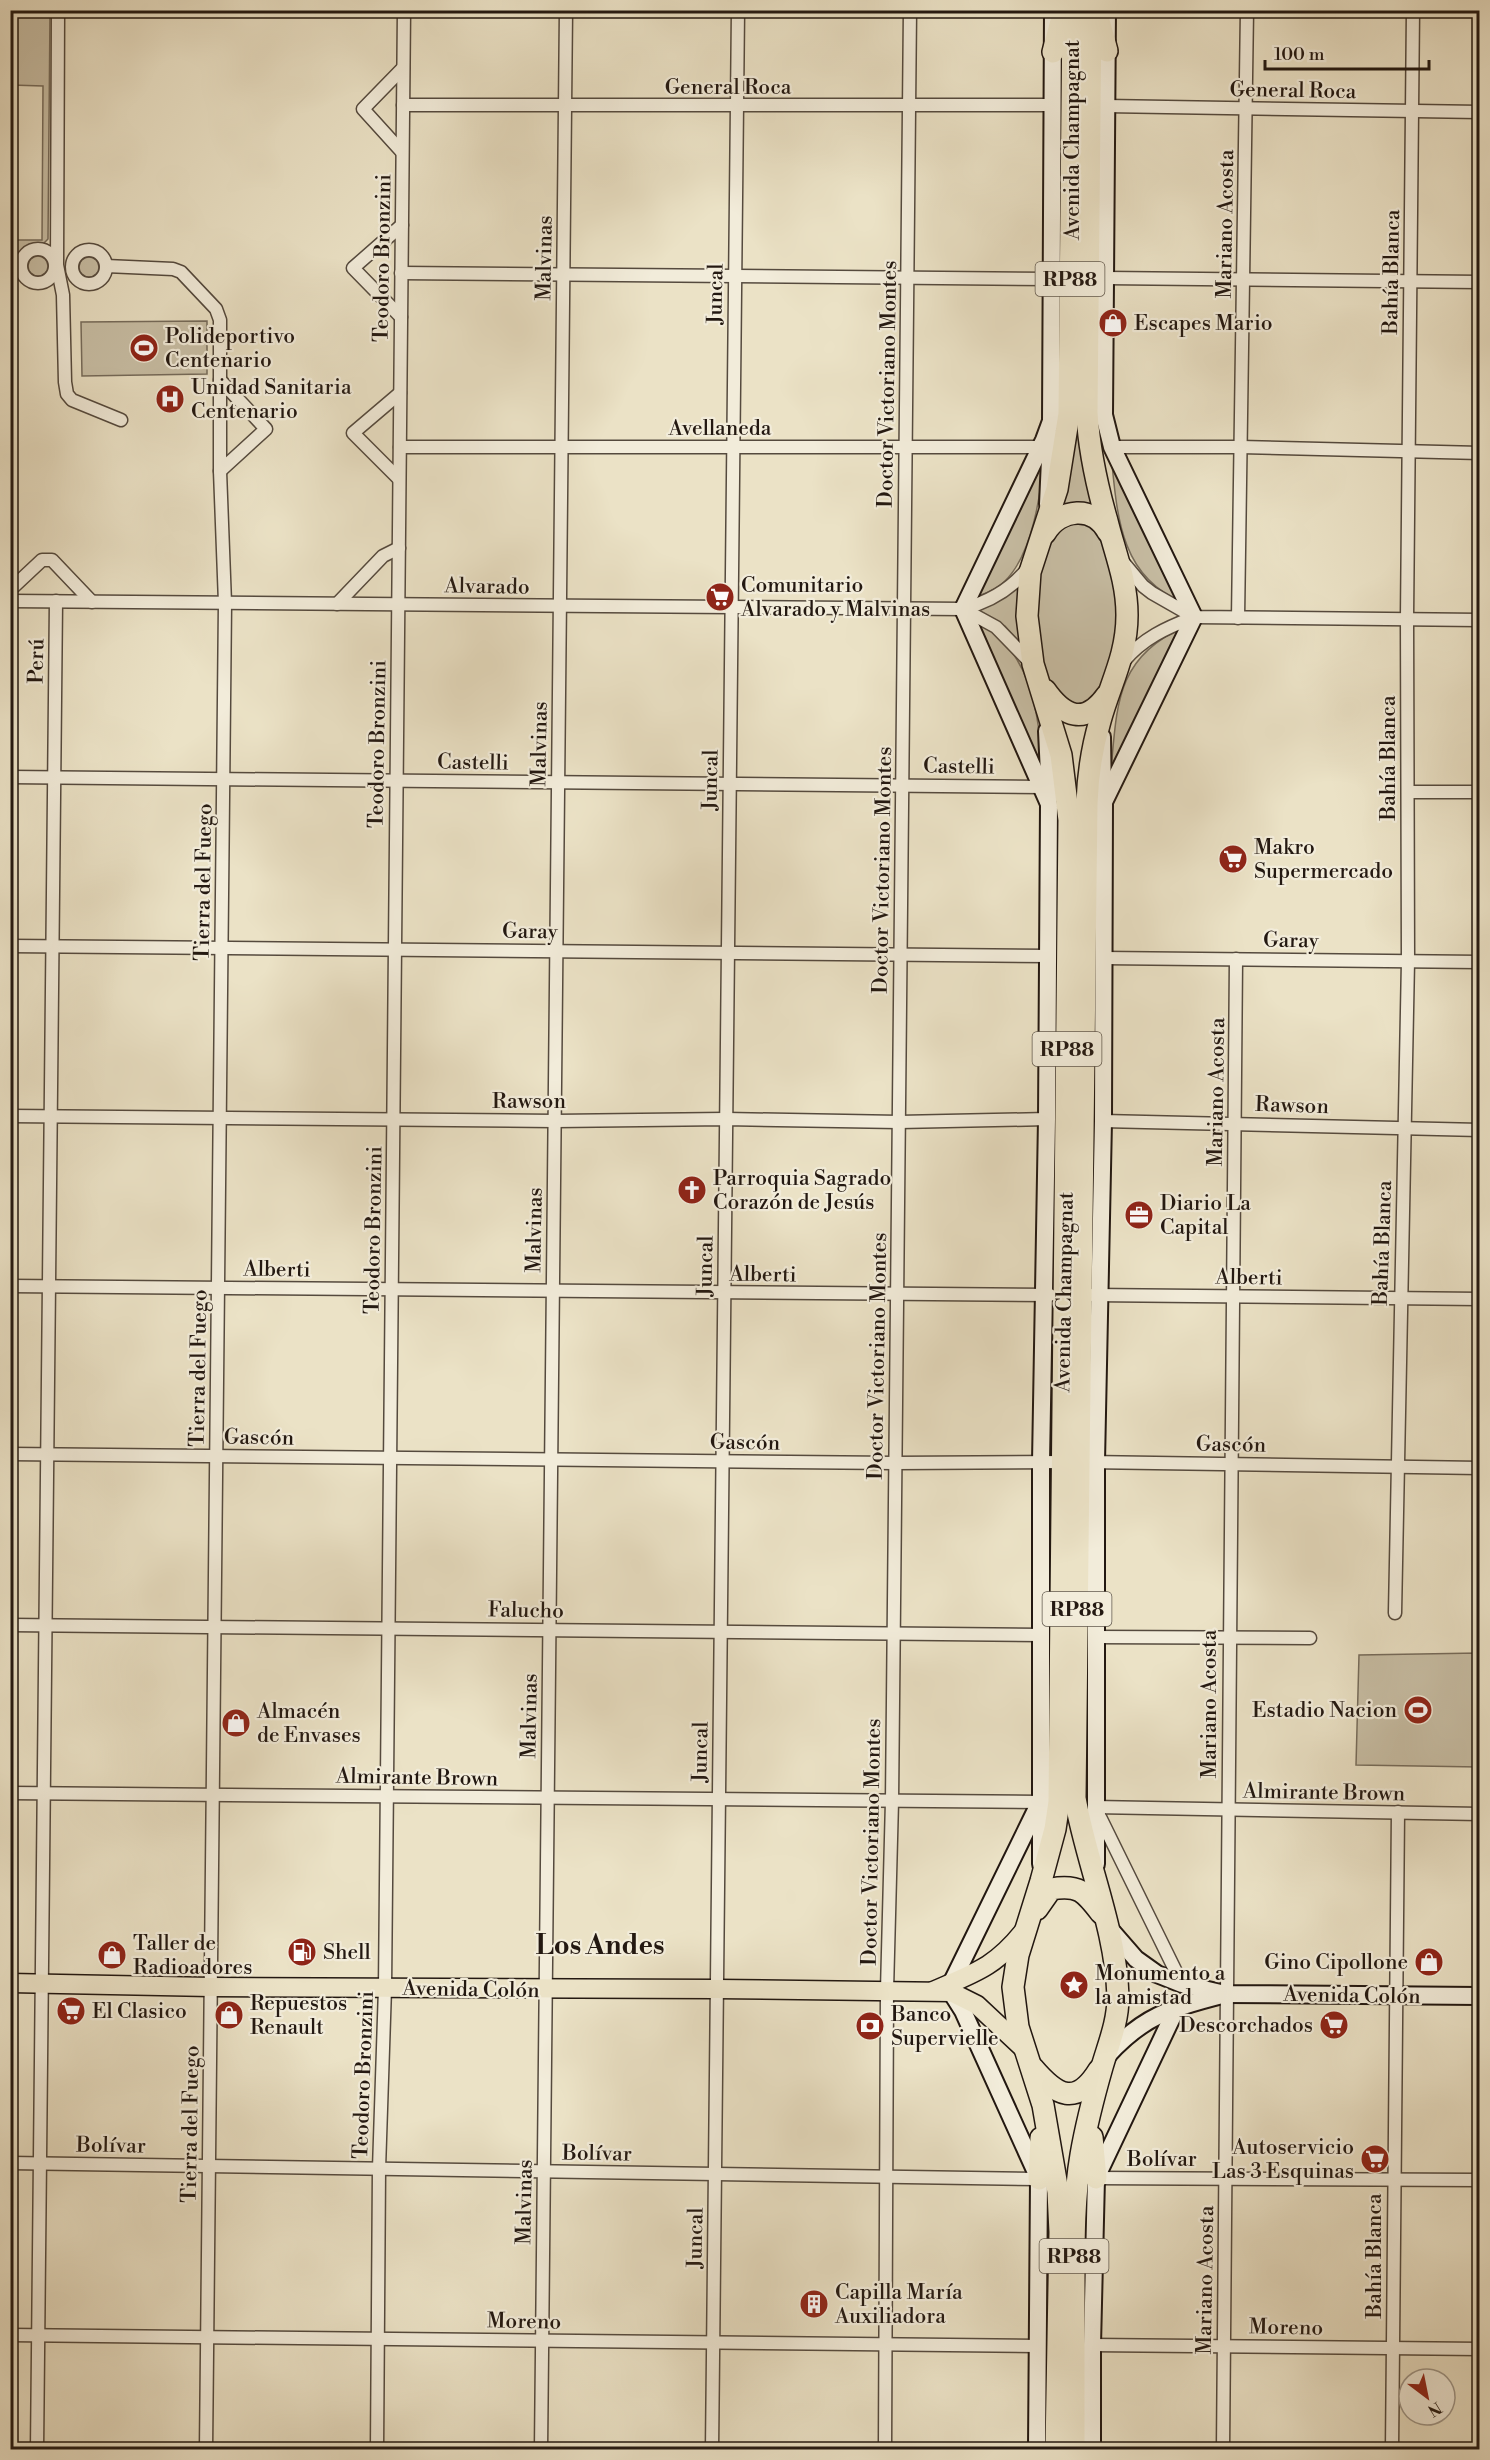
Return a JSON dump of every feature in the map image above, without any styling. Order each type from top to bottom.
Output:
[{"type":"highway","name":"Avenida Champagnat","points":[[1063,11],[1080,52],[1087,413],[1092,459],[1110,534],[1125,581],[1126,599],[1126,631],[1116,677],[1104,708],[1094,747],[1087,803],[1072,1295]]},
{"type":"highway","points":[[1080,52],[1099,12]]},
{"type":"highway","name":"Avenida Champagnat","points":[[1074,2450],[1074,2230],[1081,2153],[1104,2061],[1115,2028],[1118,2000],[1117,1972],[1107,1923],[1082,1834],[1075,1798],[1079,1462],[1072,1295],[1069,820],[1061,755],[1029,647],[1027,615],[1028,586],[1061,472],[1069,414],[1080,52]]},
{"type":"highway","name":"RP88","points":[[1037,551],[1046,531],[1056,520],[1065,515],[1088,513],[1100,520],[1110,534]]},
{"type":"highway","name":"RP88","points":[[1038,676],[1058,707],[1073,714],[1085,713],[1096,707],[1116,677]]},
{"type":"highway","name":"Avenida Champagnat","points":[[1056,2450],[1060,2232],[1055,2173],[1043,2105],[1016,2017],[1013,1988],[1017,1955],[1041,1881],[1055,1829],[1059,1802],[1079,1462]]},
{"type":"highway","name":"Avenida Colón","points":[[1026,1925],[1051,1889],[1068,1886],[1086,1893],[1107,1923]]},
{"type":"highway","name":"Avenida Colón","points":[[1027,2056],[1052,2088],[1057,2092],[1067,2094],[1083,2089],[1092,2081],[1104,2061]]},
{"type":"highway","points":[[1039,2179],[1043,2105]]},
{"type":"highway","points":[[1090,2118],[1096,2178]]},
{"type":"main road","name":"Avenida Colón","points":[[10,1983],[211,1987],[931,1992],[952,1987],[996,1961],[1007,1952],[1026,1925]]},
{"type":"main road","name":"Avenida Colón","points":[[952,1987],[977,2005],[1027,2056]]},
{"type":"street","points":[[57,10],[56,265],[63,295],[67,394],[80,405],[121,420]]},
{"type":"street","name":"Teodoro Bronzini","points":[[376,2450],[385,1988],[404,10]]},
{"type":"street","name":"Malvinas","points":[[541,2450],[566,10]]},
{"type":"street","name":"Juncal","points":[[712,2450],[738,10]]},
{"type":"street","name":"Doctor Victoriano Montes","points":[[885,2450],[888,2176],[887,1990],[894,1633],[910,10]]},
{"type":"street","name":"Mariano Acosta","points":[[1238,618],[1248,10]]},
{"type":"street","name":"Bahía Blanca","points":[[1395,1613],[1408,961],[1407,618],[1413,10]]},
{"type":"street","name":"Avenida Champagnat","points":[[1048,519],[1047,478],[1052,412],[1053,105],[1080,52]]},
{"type":"street","name":"Avenida Champagnat","points":[[1080,52],[1106,106],[1104,414],[1110,534]]},
{"type":"street","points":[[402,152],[363,109],[403,68]]},
{"type":"street","name":"General Roca","points":[[403,105],[909,107],[1053,105]]},
{"type":"street","name":"General Roca","points":[[1106,106],[1479,112]]},
{"type":"street","points":[[401,317],[353,268],[402,225]]},
{"type":"street","points":[[36,249],[41,249],[51,255],[56,265],[47,279],[37,282],[27,279],[16,267],[26,254],[36,249]]},
{"type":"street","points":[[87,250],[102,256],[106,266],[102,277],[88,284],[74,275],[72,265],[77,255],[87,250]]},
{"type":"street","points":[[56,265],[72,265]]},
{"type":"street","name":"Tierra del Fuego","points":[[106,266],[173,269],[187,276],[219,314],[220,471],[225,603],[206,2450]]},
{"type":"street","points":[[401,273],[1052,279]]},
{"type":"street","points":[[1106,278],[1479,282]]},
{"type":"street","points":[[220,380],[266,429],[220,471]]},
{"type":"street","points":[[399,479],[353,433],[400,393]]},
{"type":"street","name":"Avenida Champagnat","points":[[1049,804],[963,609],[1041,447],[1052,412]]},
{"type":"street","name":"Avenida Champagnat","points":[[1104,414],[1112,447],[1194,617],[1104,802]]},
{"type":"street","name":"Avellaneda","points":[[400,447],[1041,447]]},
{"type":"street","points":[[1112,447],[1241,447],[1479,453]]},
{"type":"street","points":[[1110,534],[1127,568],[1143,586],[1162,600],[1194,617]]},
{"type":"street","points":[[336,604],[383,556],[399,548]]},
{"type":"street","name":"Alvarado","points":[[10,601],[963,609],[983,603],[1009,588],[1023,574],[1037,551]]},
{"type":"street","points":[[10,590],[42,560],[52,560],[92,602]]},
{"type":"street","name":"Perú","points":[[37,2450],[56,601]]},
{"type":"street","name":"Alvarado","points":[[963,609],[979,616],[1004,633],[1029,660],[1038,676]]},
{"type":"street","points":[[1116,677],[1128,657],[1148,639],[1170,626],[1194,617],[1479,620]]},
{"type":"street","name":"Avenida Champagnat","points":[[1047,703],[1049,804],[1047,1119],[1072,1295],[1079,1462],[1095,1637],[1096,1883]]},
{"type":"street","name":"Avenida Champagnat","points":[[1041,1881],[1041,1462],[1102,1121],[1104,802],[1101,742],[1104,708]]},
{"type":"street","name":"Castelli","points":[[10,777],[1043,787]]},
{"type":"street","points":[[1408,792],[1479,792]]},
{"type":"street","name":"Garay","points":[[10,946],[1049,956]]},
{"type":"street","name":"Garay","points":[[1103,958],[1479,962]]},
{"type":"street","name":"Mariano Acosta","points":[[1222,2450],[1236,959]]},
{"type":"street","name":"Rawson","points":[[10,1116],[555,1121],[726,1119],[899,1122],[1047,1119]]},
{"type":"street","name":"Rawson","points":[[1102,1121],[1479,1130]]},
{"type":"street","name":"Alberti","points":[[10,1286],[1479,1299]]},
{"type":"street","name":"Gascón","points":[[10,1454],[895,1463],[1232,1463],[1479,1468]]},
{"type":"street","name":"Falucho","points":[[10,1625],[1042,1635]]},
{"type":"street","points":[[1095,1637],[1310,1638]]},
{"type":"street","name":"Almirante Brown","points":[[10,1793],[1040,1802]]},
{"type":"street","name":"Avenida Champagnat","points":[[952,1987],[1040,1802]]},
{"type":"street","name":"Avenida Champagnat","points":[[1095,1807],[1182,1984]]},
{"type":"street","name":"Almirante Brown","points":[[1095,1807],[1479,1814]]},
{"type":"street","name":"Bahía Blanca","points":[[1392,2450],[1398,1812]]},
{"type":"street","name":"Avenida Colón","points":[[1107,1923],[1136,1959],[1157,1974],[1182,1984],[1225,1994],[1479,1996]]},
{"type":"street","points":[[952,1987],[1039,2179],[1037,2450]]},
{"type":"street","name":"Avenida Colón","points":[[1104,2061],[1125,2036],[1146,2021],[1177,2007],[1225,1994]]},
{"type":"street","points":[[1092,2450],[1096,2178],[1177,2007]]},
{"type":"street","name":"Bolívar","points":[[10,2163],[1039,2179]]},
{"type":"street","name":"Bolívar","points":[[1096,2178],[1479,2180]]},
{"type":"street","name":"Moreno","points":[[10,2335],[1037,2346]]},
{"type":"street","name":"Moreno","points":[[1092,2345],[1479,2349]]},
{"type":"shaded area","points":[[11,10],[50,11],[48,239],[43,244],[29,246],[12,260],[11,240],[42,240],[43,86],[11,85]]},
{"type":"shaded area","points":[[1079,11],[1098,508],[1059,508]]},
{"type":"shaded area","points":[[38,256],[45,259],[48,266],[45,273],[38,276],[31,273],[28,266],[31,259]]},
{"type":"shaded area","points":[[89,257],[96,260],[99,267],[96,274],[89,277],[82,274],[79,267],[82,260]]},
{"type":"shaded area","name":"Polideportivo Centenario","points":[[207,321],[207,374],[82,376],[81,322]]},
{"type":"shaded area","points":[[1111,454],[1182,602],[1161,591],[1145,576],[1133,559],[1119,520]]},
{"type":"shaded area","points":[[1043,456],[1038,505],[1029,540],[1022,556],[1005,581],[990,591],[972,598]]},
{"type":"shaded area","points":[[1079,520],[1098,532],[1105,543],[1118,590],[1115,655],[1095,699],[1074,707],[1055,692],[1042,661],[1035,591],[1050,540],[1063,525]]},
{"type":"shaded area","points":[[1020,585],[1024,648],[1005,626],[972,609]]},
{"type":"shaded area","points":[[974,621],[993,633],[1009,648],[1020,665],[1034,704],[1043,769]]},
{"type":"shaded area","points":[[1184,627],[1111,770],[1115,724],[1124,685],[1133,668],[1145,653],[1162,639]]},
{"type":"shaded area","name":"Estadio Nacion","points":[[1479,1653],[1479,1767],[1356,1765],[1359,1655]]},
{"type":"place","name":"Escapes Mario","points":[[1113,323]]},
{"type":"place","name":"Polideportivo Centenario","points":[[144,348]]},
{"type":"place","name":"Unidad Sanitaria Centenario","points":[[170,399]]},
{"type":"place","name":"Comunitario Alvarado y Malvinas","points":[[720,597]]},
{"type":"place","name":"Makro Supermercado","points":[[1233,859]]},
{"type":"place","name":"Parroquia Sagrado Corazón de Jesús","points":[[692,1190]]},
{"type":"place","name":"Diario La Capital","points":[[1139,1215]]},
{"type":"place","name":"Estadio Nacion","points":[[1418,1710]]},
{"type":"place","name":"Almacén de Envases","points":[[236,1723]]},
{"type":"place","name":"Shell","points":[[302,1952]]},
{"type":"place","name":"Taller de Radioadores","points":[[112,1955]]},
{"type":"place","name":"Gino Cipollone","points":[[1429,1962]]},
{"type":"place","name":"Monumento a la amistad","points":[[1074,1985]]},
{"type":"place","name":"El Clasico","points":[[71,2011]]},
{"type":"place","name":"Repuestos Renault","points":[[229,2015]]},
{"type":"place","name":"Descorchados","points":[[1334,2025]]},
{"type":"place","name":"Banco Supervielle","points":[[870,2026]]},
{"type":"place","name":"Autoservicio Las 3 Esquinas","points":[[1375,2159]]},
{"type":"place","name":"Capilla María Auxiliadora","points":[[814,2304]]},
{"type":"district","name":"Los Andes","points":[[600,1945]]}]
